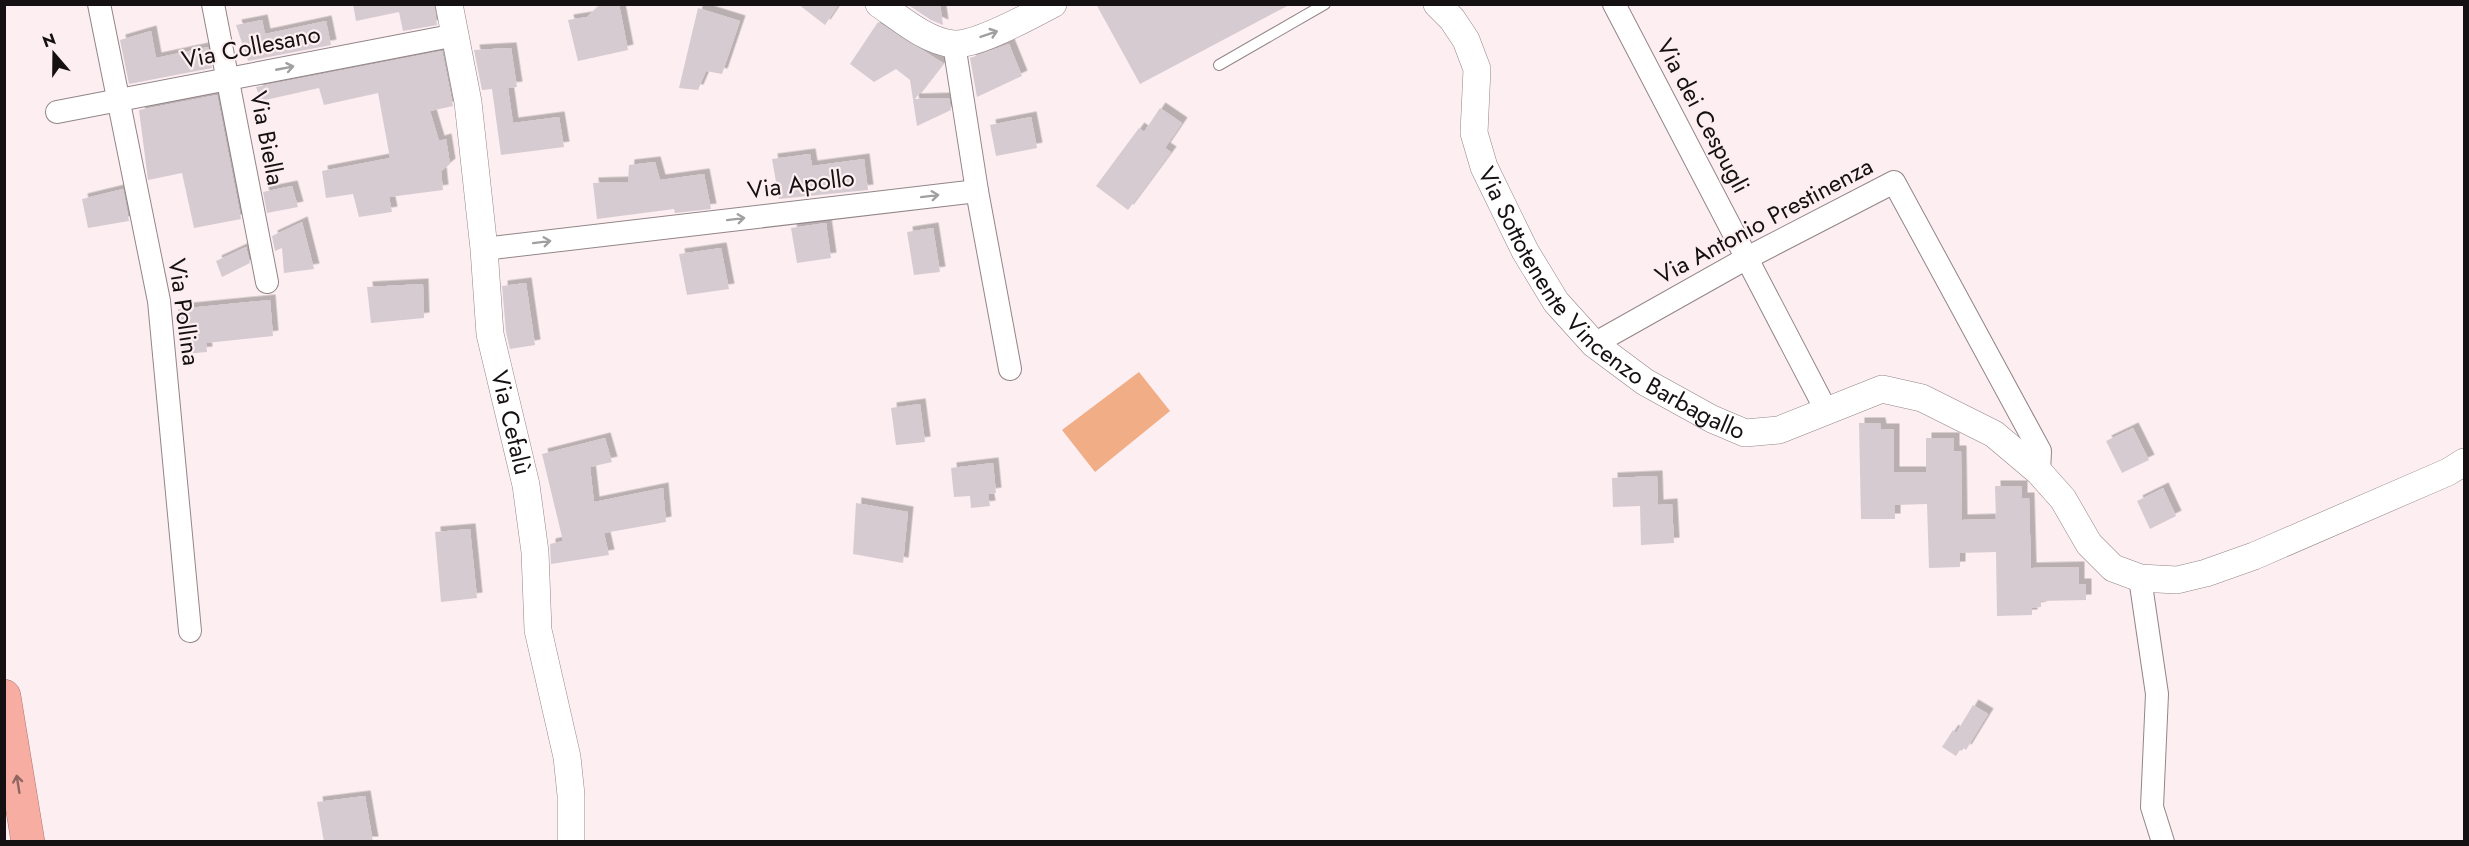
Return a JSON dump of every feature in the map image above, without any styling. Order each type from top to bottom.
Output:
[{"type":"highway","points":[[4,696],[28,842]]},
{"type":"street","name":"Via Pollina","points":[[99,4],[159,301],[190,631]]},
{"type":"street","name":"Via Biella","points":[[213,4],[267,282]]},
{"type":"street","name":"Via Cefalù","points":[[449,4],[468,102],[484,249],[489,334],[526,485],[536,552],[538,630],[567,757],[571,795],[571,842]]},
{"type":"street","points":[[879,4],[922,34],[954,44],[992,34],[1053,4]]},
{"type":"street","name":"Via Sottotenente Vincenzo Barbagallo","points":[[1437,4],[1452,18],[1466,40],[1476,69],[1474,133],[1484,167],[1525,251],[1557,302],[1594,344],[1645,382],[1712,419],[1745,433],[1779,430],[1882,389],[1923,399],[1994,434],[2039,472],[2063,499],[2088,544],[2113,568],[2140,578],[2177,580],[2206,573],[2254,556],[2448,472],[2464,462]]},
{"type":"street","name":"Via dei Cespugli","points":[[1614,4],[1827,412]]},
{"type":"street","name":"Via Collesano","points":[[57,112],[456,35]]},
{"type":"street","points":[[954,44],[977,190],[1010,369]]},
{"type":"street","name":"Via Antonio Prestinenza","points":[[1594,344],[1747,258],[1894,182],[2040,451],[2039,472]]},
{"type":"street","name":"Via Apollo","points":[[484,249],[977,190]]},
{"type":"street","points":[[2140,578],[2157,694],[2152,807],[2163,842]]},
{"type":"lane","points":[[1220,65],[1325,4]]},
{"type":"shaded area","points":[[1139,372],[1170,411],[1095,472],[1062,430]]},
{"type":"building","points":[[353,4],[434,4],[437,25],[403,31],[399,12],[356,21]]},
{"type":"building","points":[[601,4],[619,4],[628,50],[578,61],[568,20],[587,17]]},
{"type":"building","points":[[798,4],[839,4],[825,25]]},
{"type":"building","points":[[907,4],[940,4],[943,25],[931,20]]},
{"type":"building","points":[[1096,4],[1291,4],[1140,84]]},
{"type":"building","points":[[698,8],[740,21],[722,74],[706,71],[698,90],[679,88]]},
{"type":"building","points":[[262,20],[265,34],[326,21],[331,45],[248,61],[236,25]]},
{"type":"building","points":[[878,22],[943,63],[915,99],[949,98],[951,110],[917,126],[910,80],[896,69],[874,82],[850,64]]},
{"type":"building","points":[[151,31],[156,58],[208,47],[212,68],[129,84],[120,40]]},
{"type":"building","points":[[1009,44],[1022,76],[977,97],[970,58]]},
{"type":"building","points":[[511,48],[517,87],[508,88],[513,123],[559,117],[564,147],[501,155],[492,89],[482,90],[474,50]]},
{"type":"building","points":[[442,51],[453,106],[430,111],[439,141],[446,139],[450,164],[441,171],[443,190],[389,197],[392,212],[359,217],[353,194],[326,198],[322,171],[390,158],[378,93],[324,105],[319,88],[261,101],[256,87]]},
{"type":"building","points":[[217,95],[241,219],[194,228],[182,173],[148,180],[139,110]]},
{"type":"building","points":[[1160,108],[1182,123],[1165,148],[1171,152],[1128,210],[1096,186],[1139,128],[1144,132]]},
{"type":"building","points":[[1031,117],[1037,148],[996,156],[990,125]]},
{"type":"building","points":[[810,154],[812,166],[864,159],[868,190],[779,199],[772,159]]},
{"type":"building","points":[[655,162],[660,180],[704,174],[711,209],[675,213],[674,209],[597,219],[593,183],[628,182],[629,165]]},
{"type":"building","points":[[292,186],[298,207],[267,213],[263,192]]},
{"type":"building","points":[[123,189],[129,221],[88,228],[82,199]]},
{"type":"building","points":[[302,222],[314,269],[284,273],[282,248],[275,251],[272,236]]},
{"type":"building","points":[[826,223],[831,258],[797,263],[791,228]]},
{"type":"building","points":[[933,228],[940,272],[914,275],[907,232]]},
{"type":"building","points":[[246,247],[250,263],[222,277],[216,261]]},
{"type":"building","points":[[721,248],[729,289],[687,295],[679,254]]},
{"type":"building","points":[[526,283],[535,345],[510,349],[506,332],[502,286]]},
{"type":"building","points":[[423,284],[424,318],[371,323],[367,287]]},
{"type":"building","points":[[270,300],[273,336],[206,343],[207,352],[183,354],[178,309]]},
{"type":"building","points":[[920,404],[925,442],[896,445],[891,408]]},
{"type":"building","points":[[1859,423],[1880,423],[1881,429],[1894,429],[1894,472],[1926,472],[1926,438],[1954,438],[1954,451],[1961,451],[1962,520],[1996,519],[1995,486],[2022,486],[2022,498],[2029,498],[2031,568],[2079,567],[2079,584],[2086,584],[2086,600],[2041,601],[2041,607],[2032,608],[2032,615],[1997,616],[1996,552],[1960,553],[1960,567],[1929,568],[1927,504],[1895,505],[1895,519],[1861,519]]},
{"type":"building","points":[[2133,428],[2149,460],[2122,473],[2106,441]]},
{"type":"building","points":[[605,438],[612,462],[590,467],[594,502],[663,488],[666,522],[604,533],[609,555],[551,564],[550,544],[563,541],[542,454]]},
{"type":"building","points":[[993,463],[996,493],[988,494],[990,506],[971,508],[970,496],[954,497],[951,468]]},
{"type":"building","points":[[1657,476],[1658,505],[1672,504],[1674,543],[1641,545],[1640,506],[1613,507],[1612,478]]},
{"type":"building","points":[[2163,488],[2176,516],[2150,529],[2137,501]]},
{"type":"building","points":[[856,503],[908,512],[903,563],[853,554]]},
{"type":"building","points":[[470,529],[477,598],[441,602],[435,532]]},
{"type":"building","points":[[1973,705],[1988,714],[1966,750],[1962,747],[1956,756],[1942,747],[1953,730],[1956,733]]},
{"type":"building","points":[[365,796],[373,842],[324,842],[317,802]]}]
